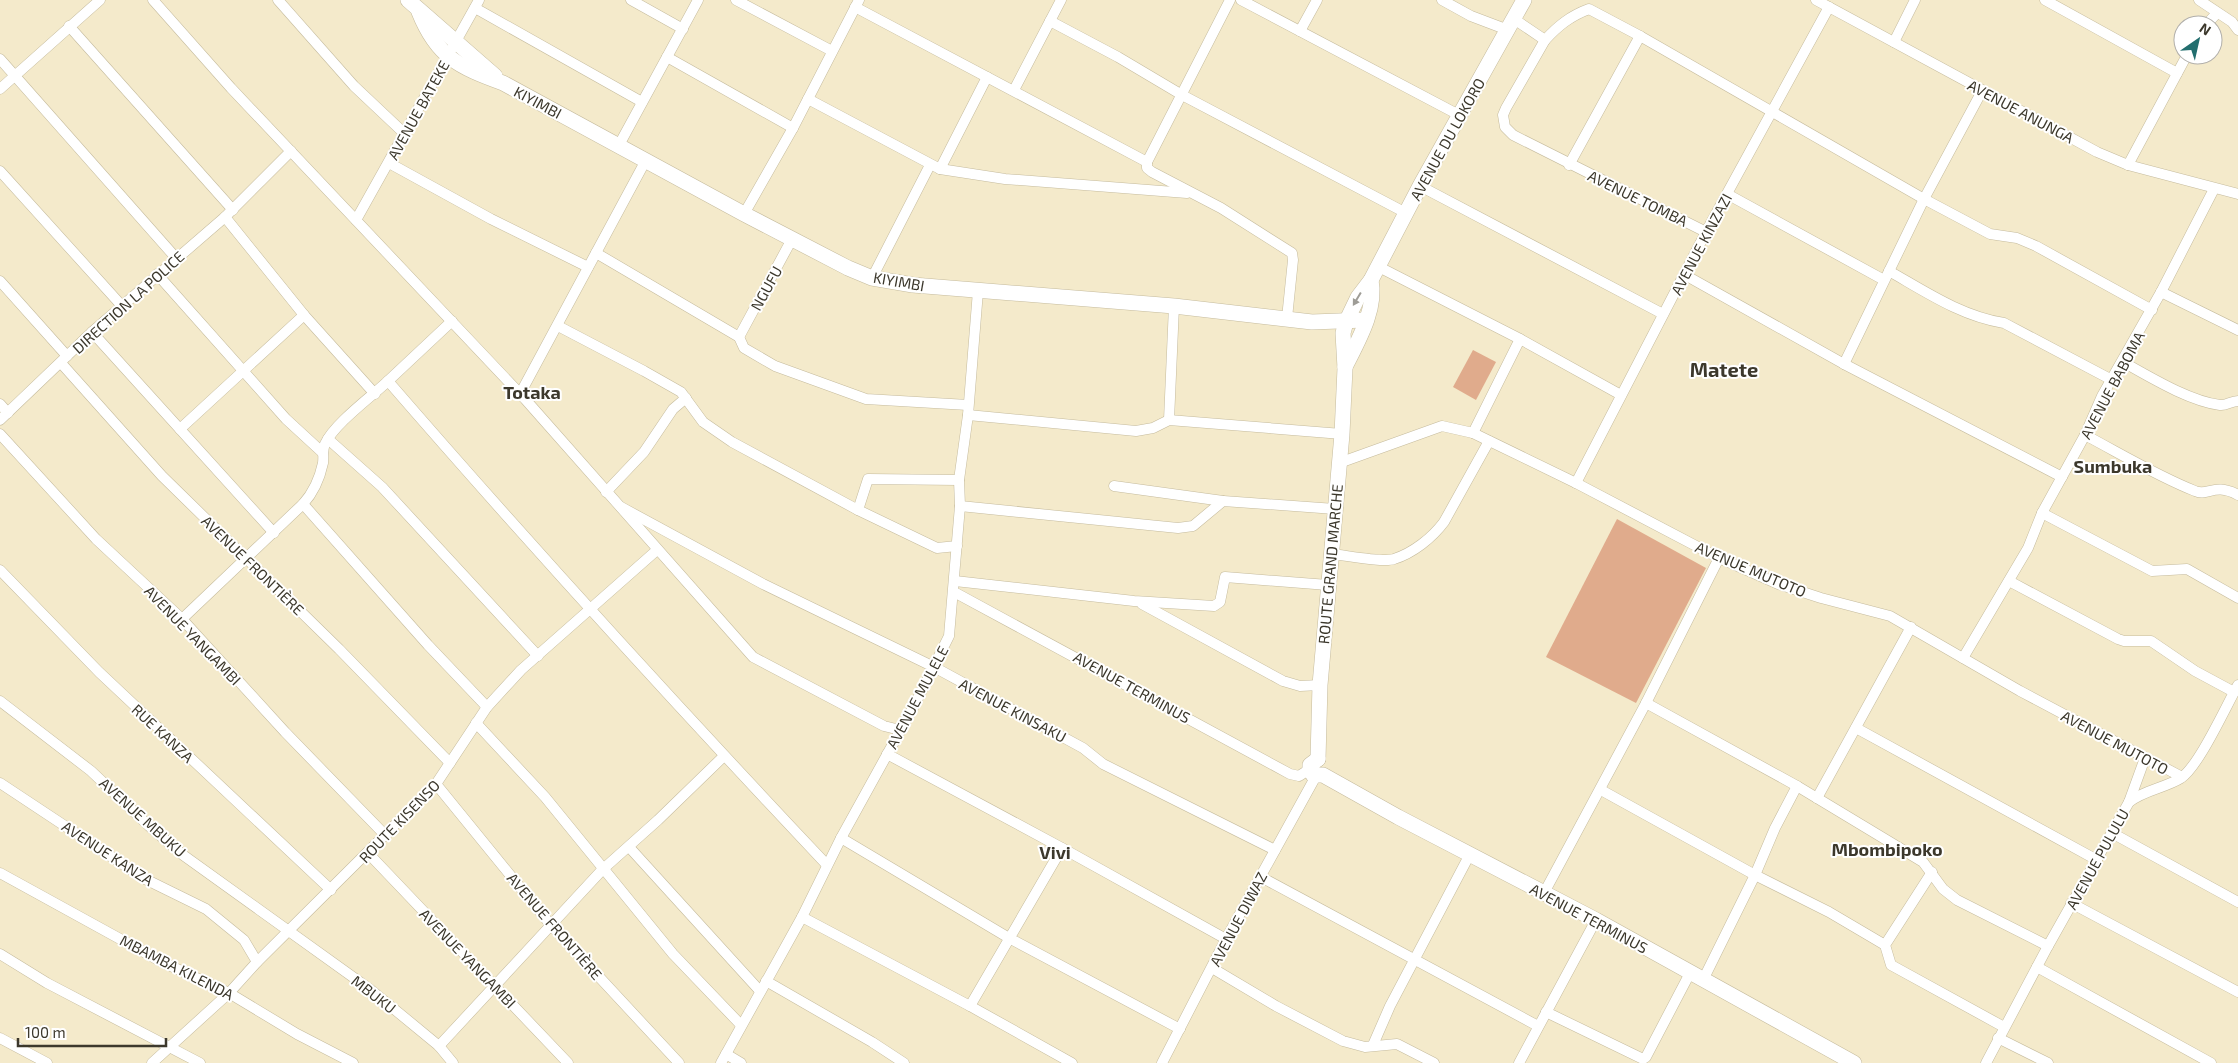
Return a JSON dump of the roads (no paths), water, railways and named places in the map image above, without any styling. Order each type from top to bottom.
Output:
[{"type":"street","points":[[0,89],[100,0]]},
{"type":"street","points":[[153,0],[291,151],[520,394],[753,657],[884,726],[900,730]]},
{"type":"street","points":[[278,0],[354,86],[406,135]]},
{"type":"street","points":[[408,0],[419,12],[503,83]]},
{"type":"street","points":[[630,0],[683,29]]},
{"type":"street","points":[[619,146],[698,0]]},
{"type":"street","points":[[736,0],[832,51]]},
{"type":"street","points":[[1014,90],[1061,0]]},
{"type":"street","points":[[1230,0],[1147,162],[1147,168],[1221,208],[1292,253],[1287,318]]},
{"type":"street","points":[[1241,0],[1460,116]]},
{"type":"street","points":[[1300,31],[1317,0]]},
{"type":"street","points":[[1442,0],[1471,16],[1511,24],[1545,40]]},
{"type":"street","name":"AVENUE DU LOKORO","points":[[1345,327],[1358,297],[1374,273],[1420,186],[1524,0]]},
{"type":"street","name":"AVENUE ANUNGA","points":[[1816,0],[2067,137],[2128,165],[2238,194]]},
{"type":"street","points":[[1894,42],[1915,0]]},
{"type":"street","points":[[2045,0],[2177,73]]},
{"type":"street","points":[[2199,0],[2232,22],[2238,30]]},
{"type":"street","points":[[477,4],[642,102]]},
{"type":"street","name":"AVENUE BATEKE","points":[[356,220],[406,135],[477,4]]},
{"type":"street","points":[[744,214],[793,128],[857,4],[987,77],[1147,162]]},
{"type":"street","name":"AVENUE KINZAZI","points":[[1576,483],[1706,232],[1828,7]]},
{"type":"street","name":"AVENUE TOMBA","points":[[1706,232],[1569,165],[1513,135],[1505,127],[1506,108],[1545,40],[1559,25],[1575,14],[1588,9],[1773,111],[1924,199],[1990,234],[2017,238],[2036,246],[2152,310]]},
{"type":"street","points":[[419,12],[436,45],[447,57],[470,70],[503,83]]},
{"type":"street","points":[[1050,21],[1182,95],[1406,214]]},
{"type":"street","points":[[69,26],[232,210]]},
{"type":"street","name":"AVENUE TOMBA","points":[[1569,165],[1640,36]]},
{"type":"street","points":[[667,58],[793,128]]},
{"type":"street","points":[[0,59],[176,258]]},
{"type":"street","points":[[2128,165],[2181,65]]},
{"type":"street","points":[[940,169],[987,77]]},
{"type":"street","name":"KIYIMBI","points":[[503,83],[744,214],[872,278],[912,285],[1174,306],[1287,318],[1345,327],[1360,338]]},
{"type":"street","points":[[1844,364],[1924,199],[1982,91]]},
{"type":"street","points":[[808,99],[940,169],[1005,179],[1193,194]]},
{"type":"street","name":"DIRECTION LA POLICE","points":[[0,420],[92,332],[232,210],[291,151]]},
{"type":"street","points":[[520,394],[646,160]]},
{"type":"street","points":[[389,163],[491,219],[588,267]]},
{"type":"street","points":[[872,278],[930,165]]},
{"type":"street","points":[[0,170],[122,306]]},
{"type":"street","points":[[1420,186],[1663,314]]},
{"type":"street","name":"AVENUE BABOMA","points":[[1963,658],[2028,548],[2042,513],[2085,435],[2112,380],[2152,310],[2214,189]]},
{"type":"street","points":[[1727,194],[1957,309],[1981,318],[2004,322],[2112,380]]},
{"type":"street","points":[[224,217],[304,315],[375,394]]},
{"type":"street","name":"NGUFU","points":[[739,337],[792,239]]},
{"type":"street","points":[[596,253],[739,337],[744,348],[775,366],[866,399],[1136,431],[1153,428],[1168,420],[1342,434]]},
{"type":"street","points":[[1374,273],[1520,339],[1621,395]]},
{"type":"street","name":"AVENUE DU LOKORO","points":[[1365,320],[1373,296],[1374,273]]},
{"type":"street","points":[[157,274],[286,419],[323,453]]},
{"type":"street","points":[[1685,275],[1844,364],[2062,477]]},
{"type":"street","name":"AVENUE FRONTIÈRE","points":[[0,280],[162,476],[247,558],[450,763]]},
{"type":"street","name":"AVENUE MULELE","points":[[723,1059],[802,917],[841,838],[949,636],[960,506],[960,480],[978,291]]},
{"type":"street","points":[[2161,292],[2238,330]]},
{"type":"street","points":[[1168,420],[1174,306]]},
{"type":"street","points":[[180,429],[242,370],[266,352],[304,315]]},
{"type":"street","name":"KIYIMBI","points":[[1345,327],[1365,320]]},
{"type":"street","name":"ROUTE GRAND MARCHE","points":[[1344,368],[1360,338],[1365,320]]},
{"type":"street","points":[[182,619],[303,504],[314,488],[328,439],[348,417],[452,322]]},
{"type":"street","points":[[558,326],[681,392],[703,422],[732,442],[858,510],[937,548],[957,546]]},
{"type":"street","name":"ROUTE GRAND MARCHE","points":[[1317,770],[1320,685],[1342,434],[1345,327]]},
{"type":"street","points":[[92,332],[274,533]]},
{"type":"street","points":[[1473,433],[1520,339]]},
{"type":"street","points":[[2123,362],[2166,386],[2205,401],[2221,406],[2238,401]]},
{"type":"street","points":[[388,381],[484,493],[591,607],[724,756],[827,865]]},
{"type":"street","points":[[606,492],[644,452],[673,409],[686,398]]},
{"type":"street","points":[[0,404],[8,413]]},
{"type":"street","name":"AVENUE MUTOTO","points":[[1339,463],[1442,426],[1473,433],[1576,483],[1719,558],[1778,584],[1820,598],[1890,616],[1963,658],[2182,777]]},
{"type":"street","name":"AVENUE YANGAMBI","points":[[0,434],[96,539],[182,619],[285,732],[386,836]]},
{"type":"street","points":[[2085,435],[2197,492],[2218,488],[2226,489],[2238,495]]},
{"type":"street","points":[[328,439],[382,487],[538,656]]},
{"type":"street","points":[[1331,554],[1393,560],[1422,544],[1444,522],[1489,441]]},
{"type":"street","points":[[858,510],[868,479],[960,480]]},
{"type":"street","points":[[1114,486],[1223,501],[1335,509]]},
{"type":"street","points":[[960,506],[1178,528],[1193,526],[1223,501]]},
{"type":"street","points":[[303,504],[428,645],[487,707]]},
{"type":"street","name":"AVENUE KINSAKU","points":[[616,504],[764,584],[934,666],[1083,748],[1103,764],[1275,850]]},
{"type":"street","points":[[2042,513],[2152,571],[2186,569],[2238,598]]},
{"type":"street","name":"ROUTE KISENSO","points":[[152,1063],[229,993],[257,962],[386,836],[436,784],[487,707],[591,607],[657,550]]},
{"type":"street","points":[[1544,893],[1646,703],[1719,558]]},
{"type":"street","name":"RUE KANZA","points":[[0,570],[99,672],[331,890]]},
{"type":"street","points":[[954,586],[1214,606],[1220,602],[1225,577],[1328,585]]},
{"type":"street","points":[[2009,581],[2124,642],[2151,641],[2195,671],[2236,688]]},
{"type":"street","name":"AVENUE TERMINUS","points":[[954,586],[1290,774],[1299,776],[1317,770],[1470,854],[1596,920],[1854,1063]]},
{"type":"street","points":[[1134,601],[1150,607],[1283,681],[1300,686],[1320,685]]},
{"type":"street","points":[[1817,798],[1911,627]]},
{"type":"street","name":"AVENUE PULULU","points":[[1986,1063],[2071,903],[2129,802],[2136,796],[2182,777],[2195,762],[2236,688]]},
{"type":"street","name":"AVENUE MBUKU","points":[[0,701],[91,771],[149,826],[183,855],[221,880],[288,932]]},
{"type":"street","points":[[1646,703],[1797,786],[1923,862],[1944,889],[1957,900],[2048,946]]},
{"type":"street","points":[[476,724],[545,797],[602,870],[673,954],[741,1025]]},
{"type":"street","points":[[1856,728],[2097,860]]},
{"type":"street","points":[[887,754],[1226,939]]},
{"type":"street","points":[[439,1046],[602,870],[629,847],[724,756]]},
{"type":"street","points":[[2129,802],[2145,758]]},
{"type":"street","name":"AVENUE DIWAZ","points":[[1163,1063],[1226,939],[1317,770]]},
{"type":"street","name":"AVENUE KANZA","points":[[0,783],[138,875],[206,909],[244,940],[257,962]]},
{"type":"street","name":"AVENUE FRONTIÈRE","points":[[436,784],[550,924],[679,1063]]},
{"type":"street","points":[[1546,1012],[1643,1059],[1646,1057],[1697,976],[1755,875],[1775,828],[1797,786]]},
{"type":"street","points":[[1600,790],[1755,875],[1829,912],[1885,945],[1891,965],[2004,1027]]},
{"type":"street","points":[[2112,832],[2238,902]]},
{"type":"street","points":[[841,838],[1009,938],[1180,1029]]},
{"type":"street","points":[[629,847],[760,992]]},
{"type":"street","points":[[970,1006],[1062,848]]},
{"type":"street","name":"AVENUE YANGAMBI","points":[[368,853],[568,1063]]},
{"type":"street","points":[[1373,1045],[1470,854]]},
{"type":"street","points":[[1885,945],[1932,872]]},
{"type":"street","name":"MBAMBA KILENDA","points":[[0,873],[162,962],[229,993],[296,1034],[353,1063]]},
{"type":"street","points":[[1261,877],[1416,958],[1538,1026]]},
{"type":"street","points":[[2071,903],[2238,992]]},
{"type":"street","points":[[802,917],[970,1006],[1072,1063]]},
{"type":"street","points":[[1519,1063],[1596,920]]},
{"type":"street","name":"MBUKU","points":[[288,932],[371,990],[439,1046],[453,1063]]},
{"type":"street","points":[[0,954],[47,983],[200,1063]]},
{"type":"street","points":[[2037,967],[2211,1063]]},
{"type":"street","points":[[1212,968],[1276,1006],[1342,1041],[1365,1047],[1397,1044],[1434,1063]]},
{"type":"street","points":[[766,981],[872,1042],[904,1063]]},
{"type":"street","points":[[0,1038],[47,1063]]},
{"type":"street","points":[[1998,1038],[2048,1063]]},
{"type":"street","points":[[723,1059],[742,1063]]},
{"type":"district","name":"Matete","points":[[1724,369]]},
{"type":"district","name":"Totaka","points":[[532,392]]},
{"type":"district","name":"Sumbuka","points":[[2113,466]]},
{"type":"district","name":"Mbombipoko","points":[[1887,849]]},
{"type":"district","name":"Vivi","points":[[1055,852]]}]
